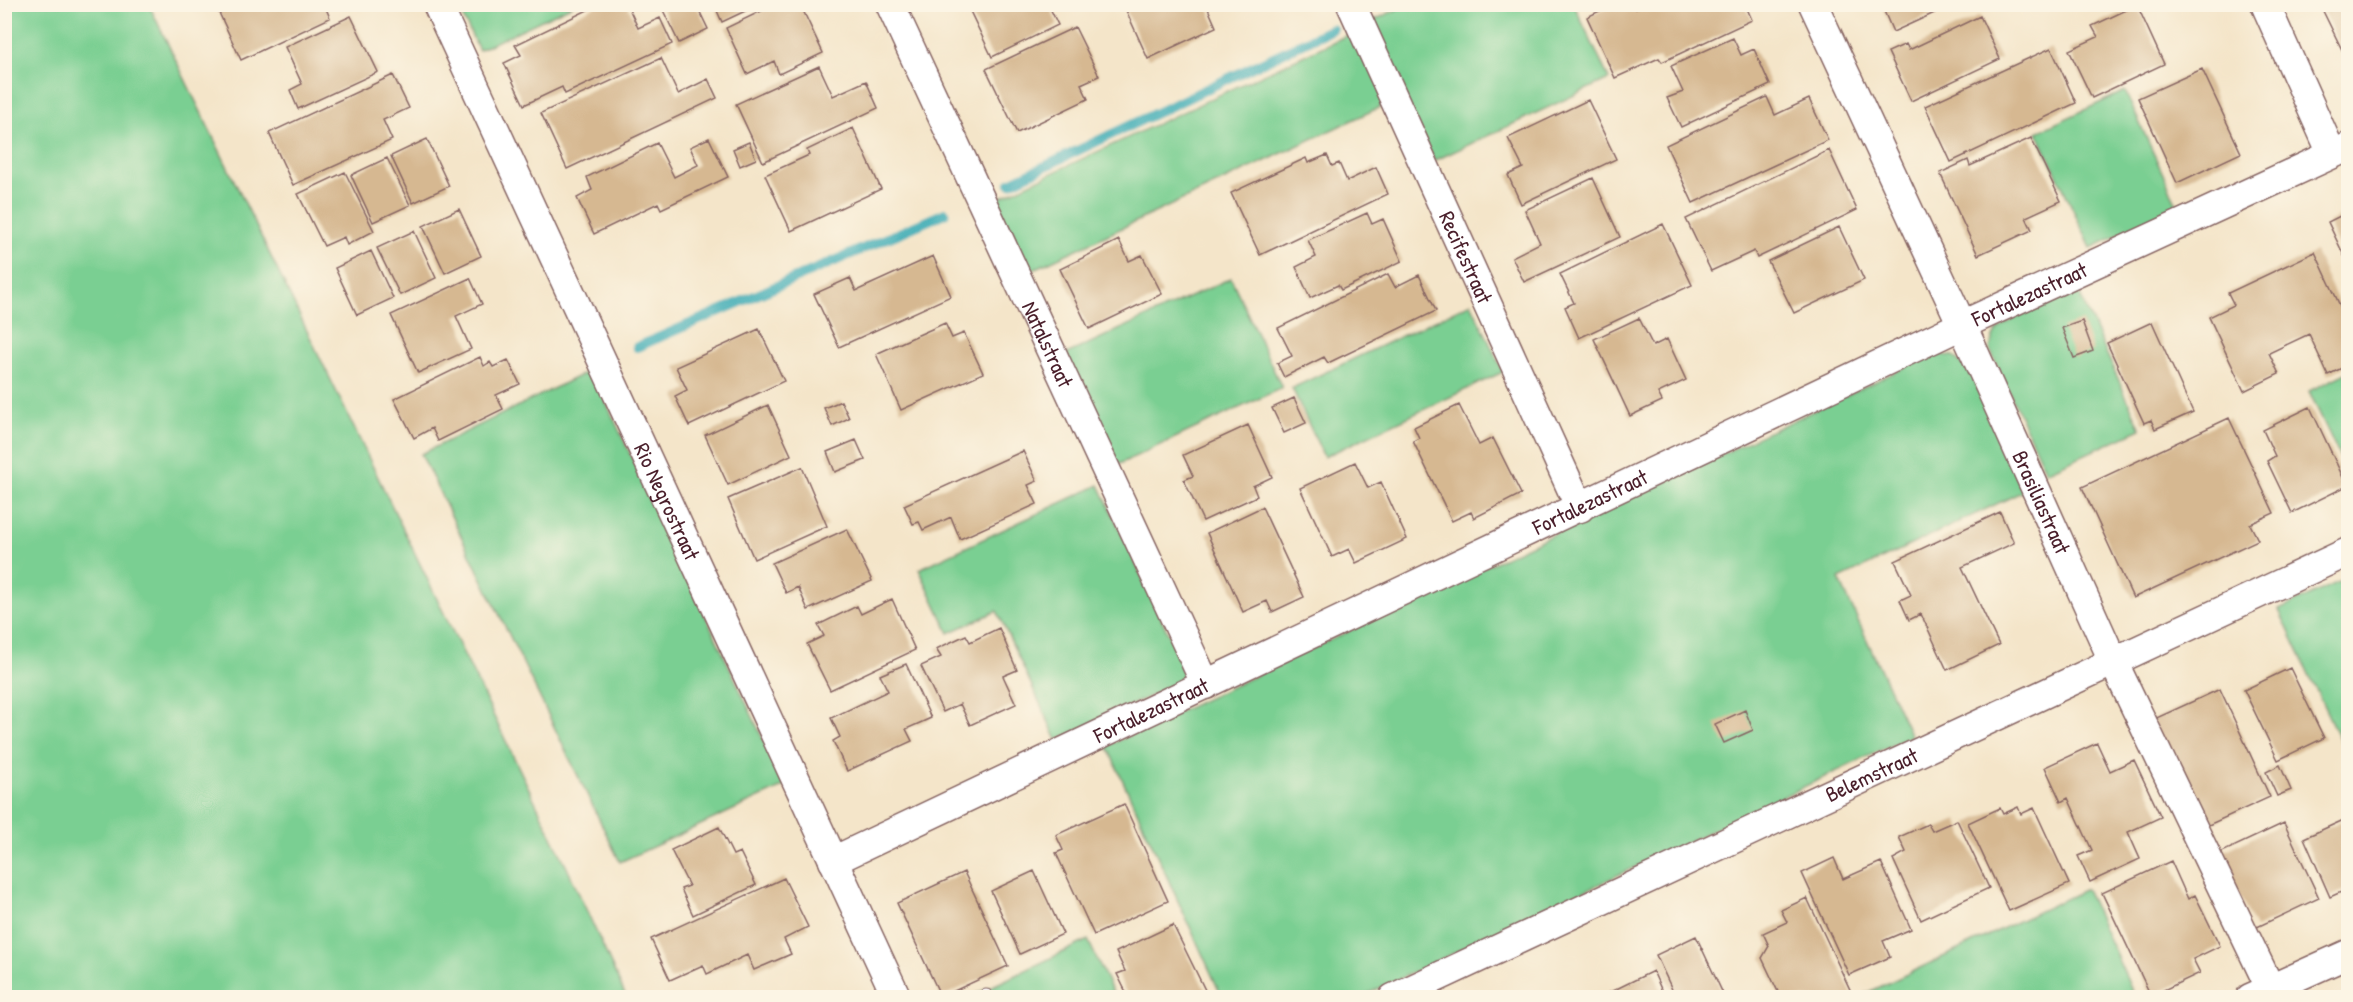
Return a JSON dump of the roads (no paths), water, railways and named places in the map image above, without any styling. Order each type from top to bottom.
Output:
[{"type":"street","name":"Rio Negrostraat","points":[[436,4],[897,998]]},
{"type":"street","name":"Natalstraat","points":[[890,4],[1206,685]]},
{"type":"street","name":"Recifestraat","points":[[1351,4],[1580,508]]},
{"type":"street","name":"Brasiliastraat","points":[[1813,4],[1962,325],[2112,661],[2265,994]]},
{"type":"street","points":[[2265,4],[2341,150]]},
{"type":"street","name":"Fortalezastraat","points":[[833,861],[1962,325],[2341,150]]},
{"type":"street","name":"Belemstraat","points":[[1393,998],[2349,552]]},
{"type":"street","points":[[2265,994],[2349,954]]},
{"type":"waterway","points":[[1010,183],[1332,29]]},
{"type":"waterway","points":[[637,347],[945,213]]}]
